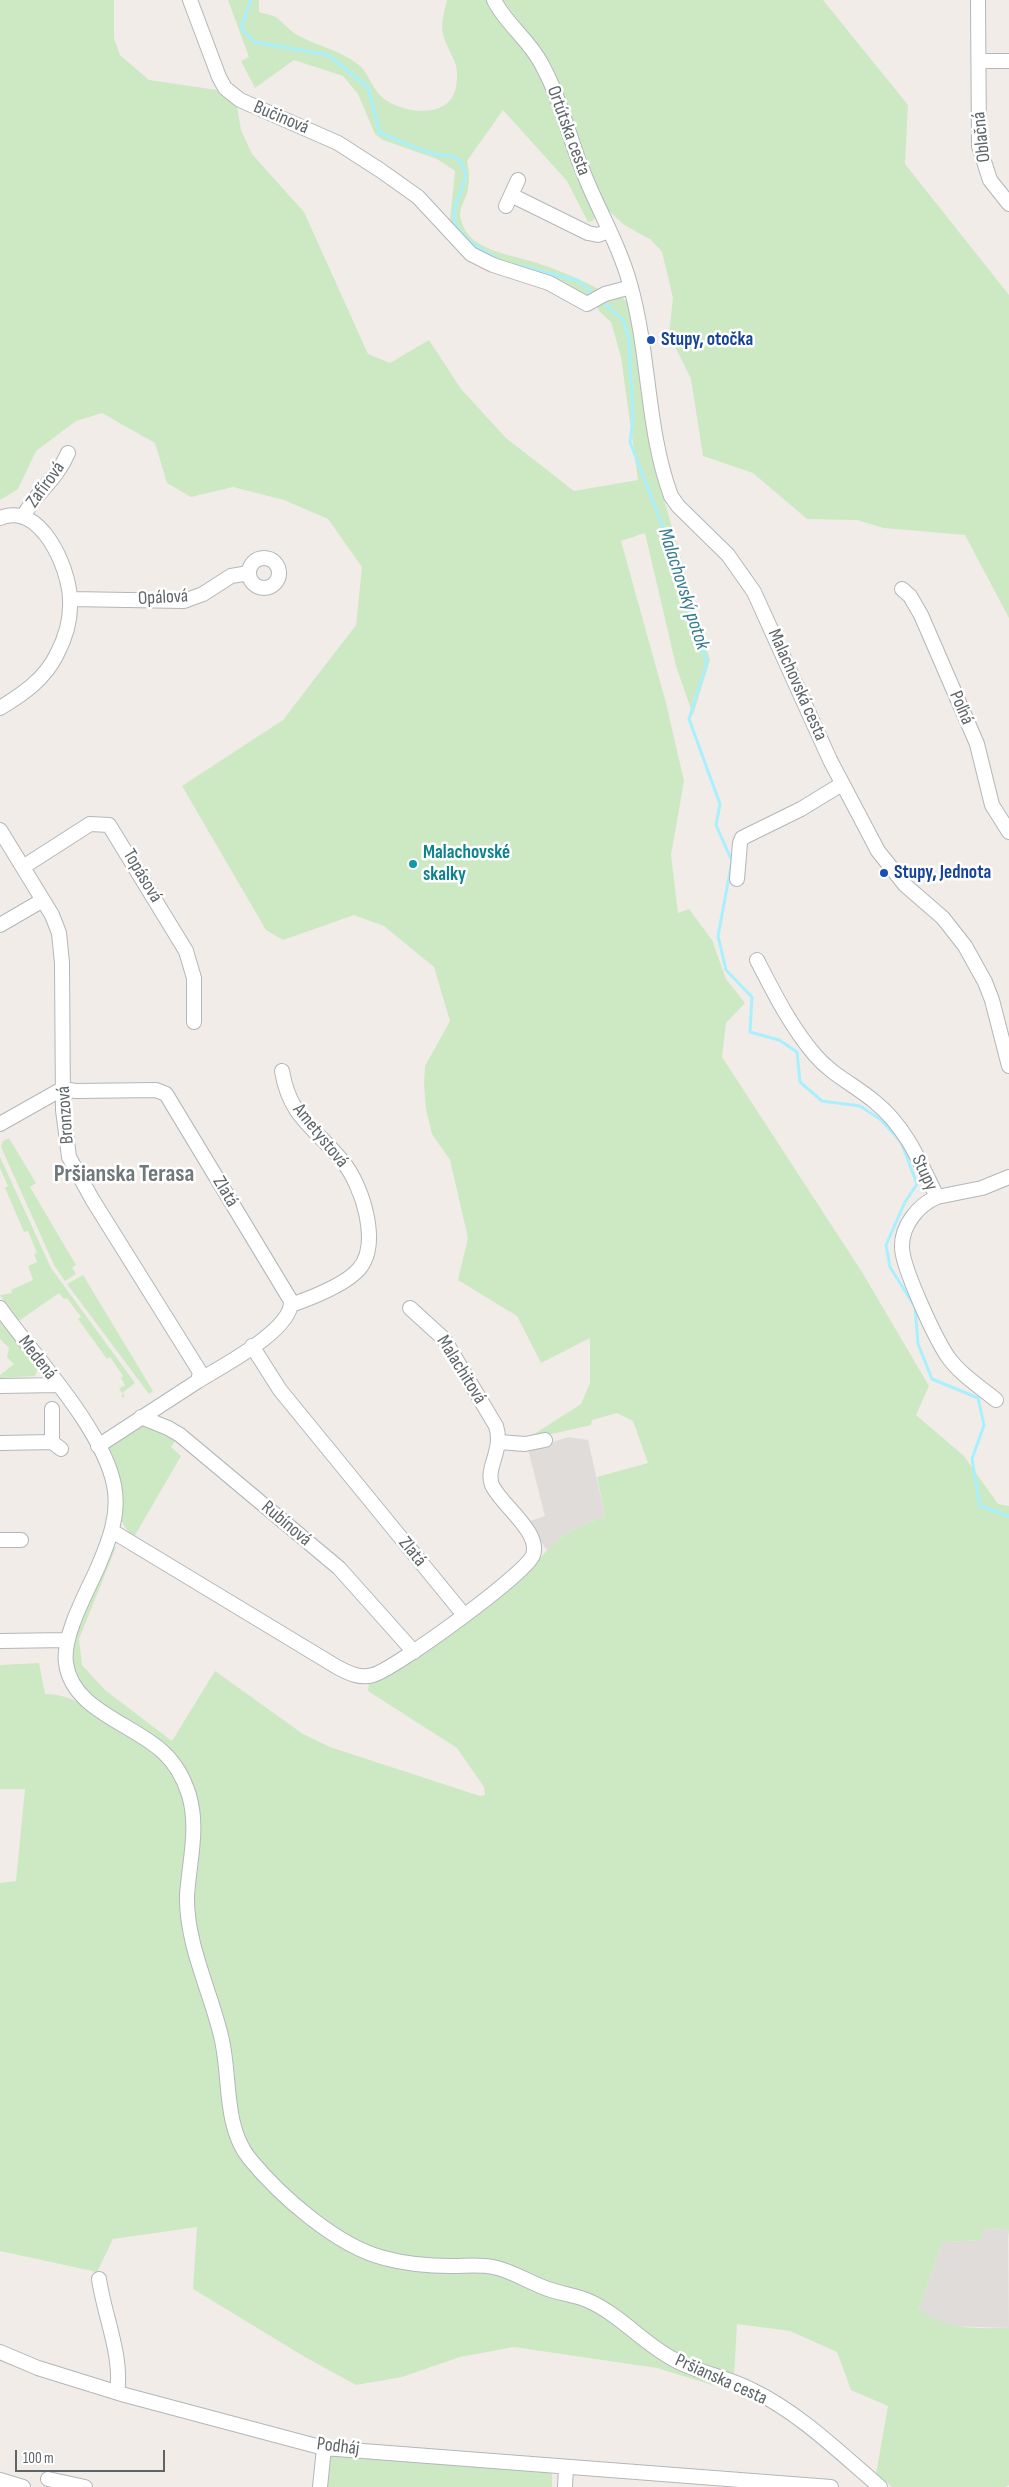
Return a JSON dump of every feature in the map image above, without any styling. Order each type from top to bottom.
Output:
[{"type":"street","name":"Bučinová","points":[[190,0],[219,77],[225,88],[235,96],[338,143],[418,197],[471,254],[493,265],[549,283],[587,304],[599,297],[631,287]]},
{"type":"street","name":"Ortútska cesta","points":[[494,0],[501,12],[531,48],[546,73],[567,125],[581,168],[626,271]]},
{"type":"street","name":"Oblačná","points":[[978,0],[978,132],[981,158],[990,180],[1009,204]]},
{"type":"street","points":[[978,61],[1009,61]]},
{"type":"street","points":[[518,180],[508,201],[588,233],[598,234],[610,231]]},
{"type":"street","name":"Malachovská cesta","points":[[626,271],[645,356],[652,421],[671,496],[678,506],[728,555],[754,592],[842,784],[878,851],[892,871],[954,929],[965,946],[985,982],[992,1000],[1009,1066]]},
{"type":"street","name":"Zafírová","points":[[23,517],[56,475],[68,453]]},
{"type":"street","name":"Zafírová","points":[[0,518],[13,515],[23,517],[37,525],[55,549],[67,579],[70,599]]},
{"type":"street","name":"Opálová","points":[[70,599],[184,601],[203,594],[231,576],[249,573]]},
{"type":"street","name":"Poľná","points":[[902,589],[910,596],[925,624],[977,744],[992,805],[1009,832]]},
{"type":"street","points":[[0,708],[25,692],[51,666],[65,634],[70,599]]},
{"type":"street","points":[[737,879],[740,842],[742,838],[801,809],[842,784]]},
{"type":"street","name":"Topásová","points":[[23,867],[90,824],[109,825],[186,951],[194,978],[194,1022]]},
{"type":"street","name":"Bronzová","points":[[0,830],[5,849],[23,867],[56,924],[62,953],[62,1089],[69,1157],[92,1199],[199,1368],[198,1381]]},
{"type":"street","points":[[0,925],[43,900]]},
{"type":"street","name":"Stupy","points":[[757,960],[780,1005],[814,1054],[833,1072],[874,1101],[903,1131],[937,1197],[923,1205],[908,1225],[902,1248],[905,1260],[930,1323],[948,1356],[962,1372],[996,1400]]},
{"type":"street","name":"Ametystová","points":[[282,1071],[284,1084],[294,1108],[351,1174],[364,1206],[368,1232],[366,1255],[358,1270],[341,1282],[291,1305]]},
{"type":"street","points":[[0,1124],[62,1089]]},
{"type":"street","name":"Zlatá","points":[[62,1089],[162,1091],[171,1100],[288,1296],[291,1305]]},
{"type":"street","points":[[937,1197],[982,1188],[1009,1178]]},
{"type":"street","points":[[98,1446],[276,1329],[291,1305]]},
{"type":"street","name":"Medená","points":[[0,1308],[58,1385]]},
{"type":"street","name":"Malachitová","points":[[410,1308],[444,1339],[496,1426],[499,1442]]},
{"type":"street","name":"Zlatá","points":[[252,1346],[280,1390],[464,1615]]},
{"type":"street","name":"Medená","points":[[0,1386],[58,1385]]},
{"type":"street","name":"Pršianska cesta","points":[[58,1385],[108,1464],[115,1488],[116,1509],[112,1531],[68,1640],[66,1663],[76,1688],[90,1703],[145,1738],[165,1754],[181,1775],[190,1798],[194,1826],[187,1897],[190,1924],[223,2045],[230,2107],[238,2139],[248,2156],[276,2187],[321,2225],[349,2245],[379,2257],[410,2264],[493,2267],[550,2290],[590,2302],[608,2312],[671,2358],[702,2372],[750,2388],[773,2402],[812,2429],[872,2485]]},
{"type":"street","points":[[0,1442],[56,1446],[52,1409]]},
{"type":"street","name":"Rubínová","points":[[141,1417],[180,1435],[339,1568],[414,1652]]},
{"type":"street","points":[[112,1531],[348,1673],[370,1676],[381,1672],[414,1652],[525,1567],[533,1555],[534,1548],[531,1537],[492,1484],[491,1471],[499,1442],[525,1444],[545,1440]]},
{"type":"street","points":[[0,1540],[21,1540]]},
{"type":"street","points":[[0,1641],[68,1640]]},
{"type":"street","points":[[99,2279],[104,2311],[117,2363],[119,2380],[117,2392]]},
{"type":"street","name":"Podháj","points":[[0,2352],[38,2368],[117,2392],[324,2448],[831,2487]]},
{"type":"street","points":[[320,2487],[324,2448]]},
{"type":"street","points":[[565,2487],[566,2467]]},
{"type":"street","points":[[48,2479],[85,2487]]},
{"type":"street","points":[[0,2480],[23,2487]]},
{"type":"shaded area","points":[[569,1437],[588,1440],[605,1516],[568,1532],[547,1550],[527,1522],[545,1516],[528,1449]]},
{"type":"shaded area","points":[[1008,2228],[1009,2328],[950,2326],[930,2317],[919,2309],[942,2242],[982,2240],[981,2229]]},
{"type":"green space","points":[[0,0],[114,0],[114,38],[120,55],[149,80],[224,91],[237,107],[241,130],[252,154],[304,212],[368,354],[390,363],[429,340],[461,389],[506,438],[574,491],[638,480],[621,357],[611,322],[599,311],[597,305],[607,297],[622,297],[630,305],[659,482],[710,660],[693,715],[676,666],[645,533],[621,541],[666,703],[684,781],[671,855],[678,913],[689,909],[712,940],[726,979],[745,1003],[726,1023],[722,1057],[862,1272],[929,1386],[916,1415],[964,1456],[998,1504],[1009,1506],[1009,2240],[1008,2228],[982,2229],[982,2240],[942,2242],[919,2309],[951,2325],[973,2328],[1009,2328],[1009,2485],[1005,2487],[892,2487],[876,2474],[888,2406],[851,2390],[837,2352],[790,2331],[737,2324],[734,2377],[719,2387],[657,2368],[514,2347],[460,2357],[402,2377],[356,2385],[305,2357],[193,2289],[197,2227],[113,2239],[97,2272],[0,2251],[0,1883],[16,1881],[25,1789],[0,1789],[0,1665],[39,1663],[45,1694],[63,1696],[79,1703],[146,1746],[165,1762],[174,1776],[186,1815],[195,1921],[194,1901],[201,1826],[199,1813],[185,1769],[92,1697],[77,1679],[71,1663],[72,1645],[80,1618],[110,1550],[116,1547],[79,1639],[82,1665],[105,1690],[172,1741],[215,1671],[303,1734],[330,1747],[480,1796],[485,1795],[484,1787],[457,1748],[368,1691],[369,1682],[499,1594],[535,1565],[547,1550],[568,1532],[605,1516],[597,1477],[648,1463],[633,1421],[617,1413],[592,1420],[591,1425],[525,1440],[581,1404],[590,1383],[590,1338],[541,1363],[517,1316],[458,1280],[468,1238],[450,1160],[432,1134],[426,1109],[424,1084],[425,1066],[450,1021],[434,967],[384,926],[354,915],[283,940],[266,930],[182,786],[283,720],[356,625],[362,567],[328,519],[284,500],[233,487],[191,497],[167,483],[155,443],[102,413],[76,421],[36,451],[18,489],[0,500]]},
{"type":"green space","points":[[228,0],[259,0],[259,12],[275,17],[294,33],[343,55],[359,65],[383,98],[402,108],[425,111],[445,105],[452,98],[456,87],[456,64],[445,42],[442,30],[447,0],[486,0],[501,24],[531,57],[542,79],[582,188],[596,215],[593,221],[588,222],[567,181],[503,110],[467,161],[469,184],[460,212],[461,220],[466,231],[482,245],[562,272],[603,292],[594,298],[548,278],[485,258],[456,232],[450,220],[455,171],[437,159],[383,140],[375,134],[358,94],[343,76],[294,60],[255,88],[241,61],[249,57]]},
{"type":"green space","points":[[503,0],[823,0],[908,105],[905,164],[1009,295],[1009,618],[965,535],[884,528],[857,520],[807,519],[753,473],[703,456],[691,379],[669,334],[673,298],[662,252],[651,240],[623,224],[605,207],[551,64]]},
{"type":"green space","points":[[9,1138],[36,1183],[30,1187],[76,1265],[72,1268],[76,1274],[65,1281],[54,1265],[1,1147],[3,1141]]},
{"type":"green space","points":[[0,1157],[51,1268],[135,1383],[123,1392],[125,1398],[121,1396],[123,1394],[119,1389],[125,1385],[121,1378],[123,1376],[110,1357],[107,1359],[78,1319],[81,1317],[67,1298],[64,1299],[59,1293],[20,1320],[15,1318],[0,1295],[12,1293],[11,1290],[33,1280],[28,1266],[37,1262],[34,1254],[37,1253],[28,1231],[24,1232],[5,1188],[8,1186],[0,1168]]},
{"type":"green space","points":[[83,1275],[153,1391],[149,1394],[67,1284]]},
{"type":"green space","points":[[0,1322],[38,1368],[35,1376],[0,1378],[0,1375],[14,1364],[7,1357],[9,1348],[0,1339]]},
{"type":"green space","points":[[139,1425],[166,1431],[176,1440],[171,1447],[181,1456],[134,1537],[127,1530],[118,1510],[107,1453],[109,1447]]},
{"type":"green space","points":[[331,2455],[552,2472],[552,2487],[327,2487]]},
{"type":"waterway","name":"Malachovský potok","points":[[251,0],[241,28],[254,42],[328,55],[368,87],[380,133],[431,153],[456,158],[465,172],[465,179],[454,210],[456,225],[466,238],[501,261]]},
{"type":"waterway","name":"Malachovský potok","points":[[516,265],[579,281],[595,296]]},
{"type":"waterway","name":"Malachovský potok","points":[[602,301],[624,321],[629,340],[633,418],[630,442],[669,543],[707,663],[689,719],[720,804],[716,825],[732,861],[718,936],[726,970],[752,997],[750,1032],[779,1040],[797,1052],[800,1082],[822,1101],[860,1106],[881,1120],[901,1142],[917,1184],[905,1202],[886,1245],[890,1267],[915,1307],[918,1344],[932,1379],[978,1398],[984,1425],[972,1459],[980,1506],[1009,1516]]},
{"type":"place","name":"Stupy, otočka","points":[[651,340]]},
{"type":"place","name":"Malachovské skalky","points":[[413,864]]},
{"type":"place","name":"Stupy, Jednota","points":[[884,873]]},
{"type":"district","name":"Pršianska Terasa","points":[[124,1175]]}]
